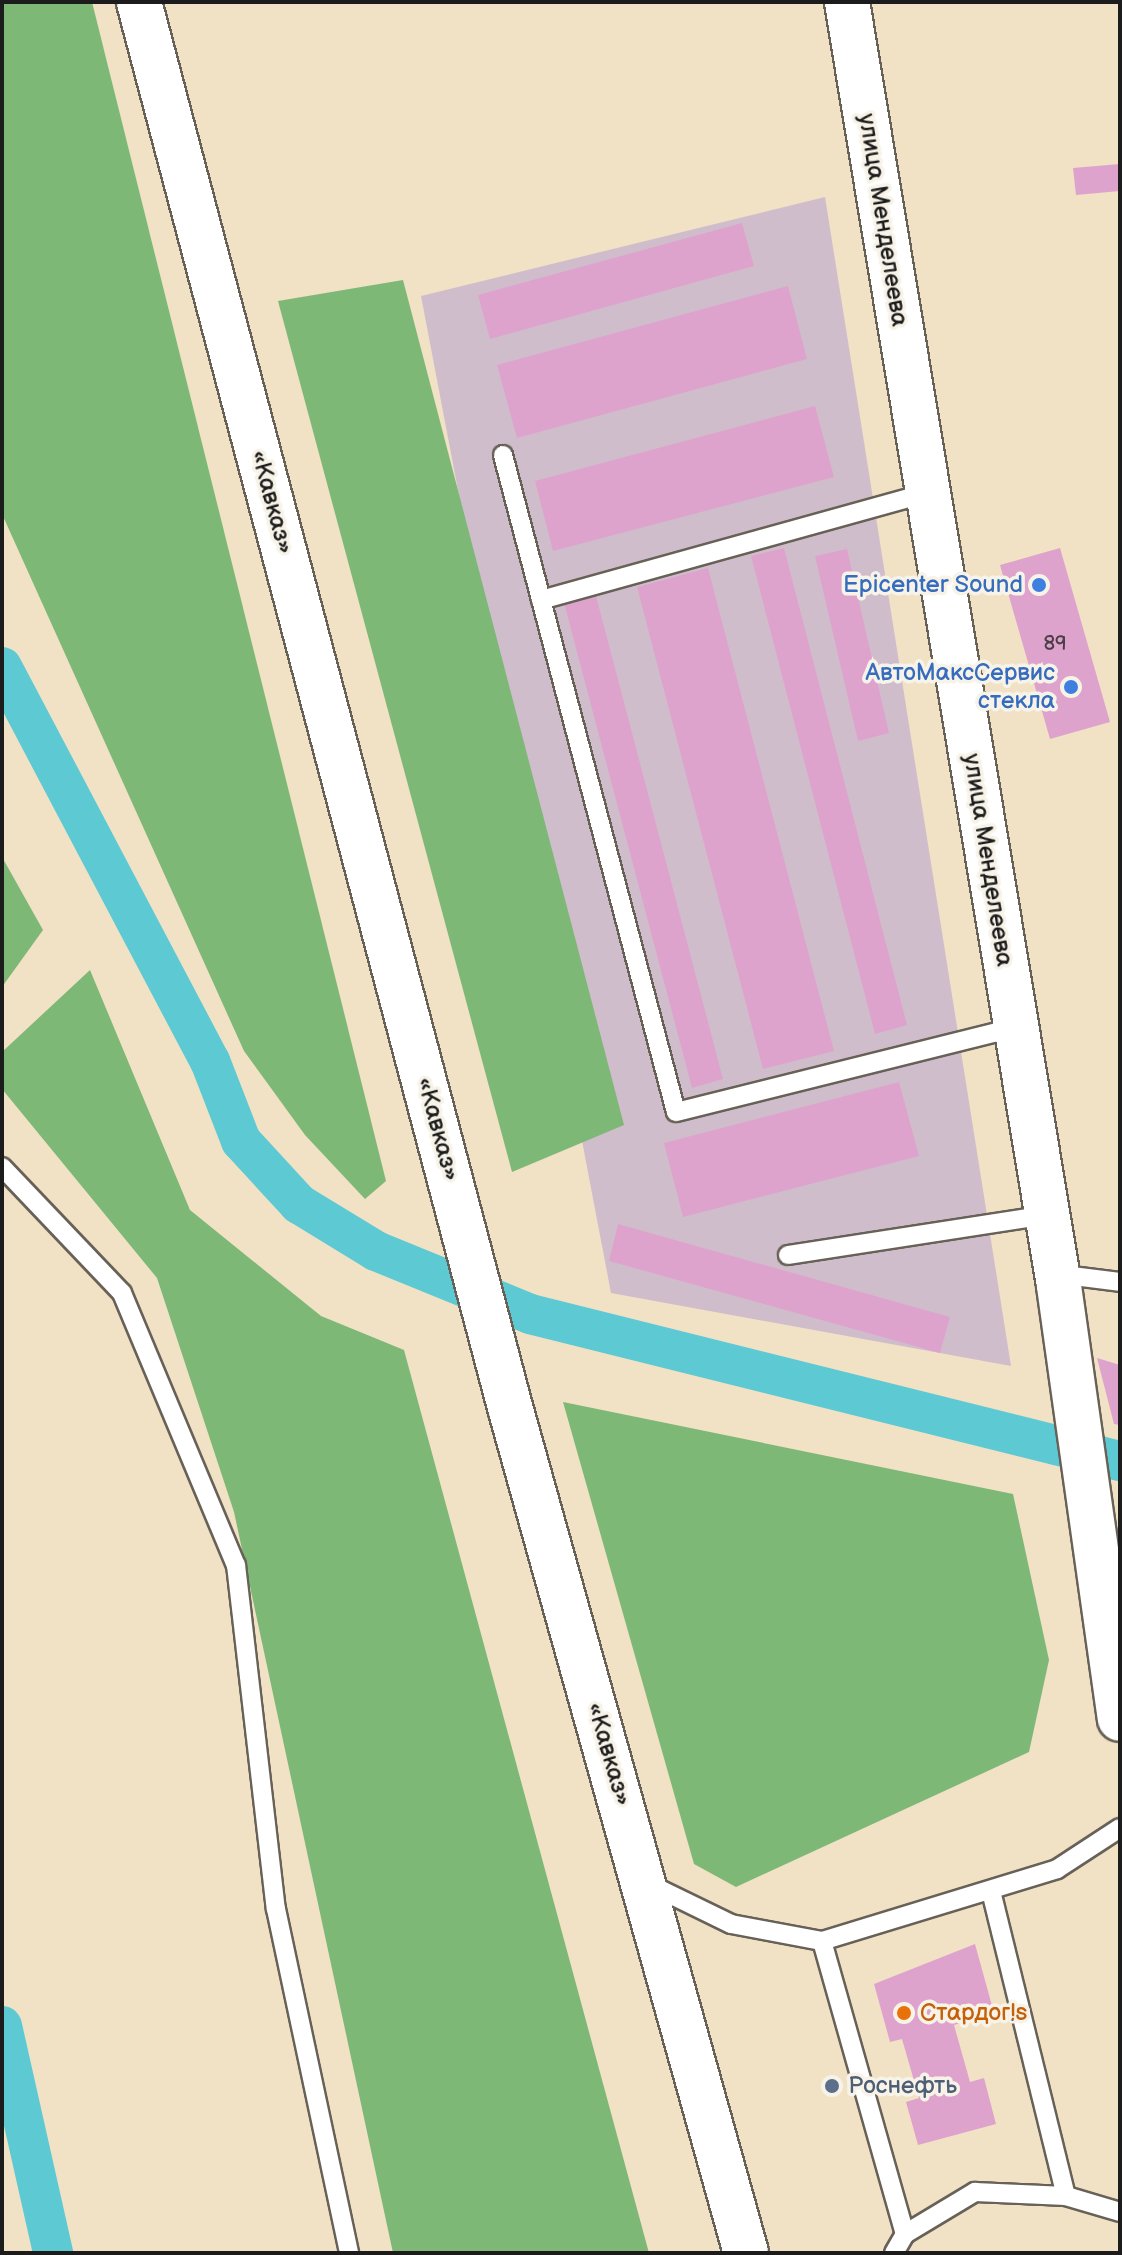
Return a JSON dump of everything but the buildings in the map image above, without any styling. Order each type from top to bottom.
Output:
[{"type":"main road","name":"«Кавказ»","points":[[139,2],[510,1407],[646,1882],[746,2253]]},
{"type":"main road","name":"улица Менделеева","points":[[847,2],[1058,1280],[1120,1719]]},
{"type":"lane","points":[[503,455],[676,1112],[1016,1027]]},
{"type":"lane","points":[[541,600],[928,493]]},
{"type":"lane","points":[[2,1167],[122,1293],[236,1565],[276,1909],[349,2253]]},
{"type":"lane","points":[[788,1255],[1047,1215]]},
{"type":"lane","points":[[1058,1280],[1120,1282]]},
{"type":"lane","points":[[646,1882],[731,1924],[822,1941],[1057,1869],[1120,1828]]},
{"type":"lane","points":[[991,1891],[1066,2196]]},
{"type":"lane","points":[[822,1941],[905,2234]]},
{"type":"lane","points":[[894,2253],[905,2234],[975,2192],[1066,2196],[1120,2212]]},
{"type":"shaded area","points":[[825,197],[1011,1366],[611,1293],[421,296]]},
{"type":"green space","points":[[2,2],[92,2],[386,1181],[365,1199],[305,1135],[244,1051],[2,514]]},
{"type":"green space","points":[[403,280],[624,1125],[512,1172],[278,301]]},
{"type":"green space","points":[[2,857],[43,930],[2,987]]},
{"type":"green space","points":[[90,970],[190,1210],[321,1316],[404,1350],[649,2253],[393,2253],[234,1512],[157,1278],[2,1089],[2,1052]]},
{"type":"green space","points":[[563,1402],[1013,1494],[1049,1660],[1029,1752],[736,1887],[694,1864]]},
{"type":"waterway","points":[[2,667],[210,1061],[241,1141],[299,1204],[376,1251],[530,1314],[1120,1461]]},
{"type":"waterway","points":[[2,2026],[53,2253]]},
{"type":"place","name":"Epicenter Sound","points":[[1039,585]]},
{"type":"place","name":"АвтоМаксСервис стекла","points":[[1071,687]]},
{"type":"place","name":"Стардог!s","points":[[904,2013]]},
{"type":"place","name":"Роснефть","points":[[832,2086]]}]
